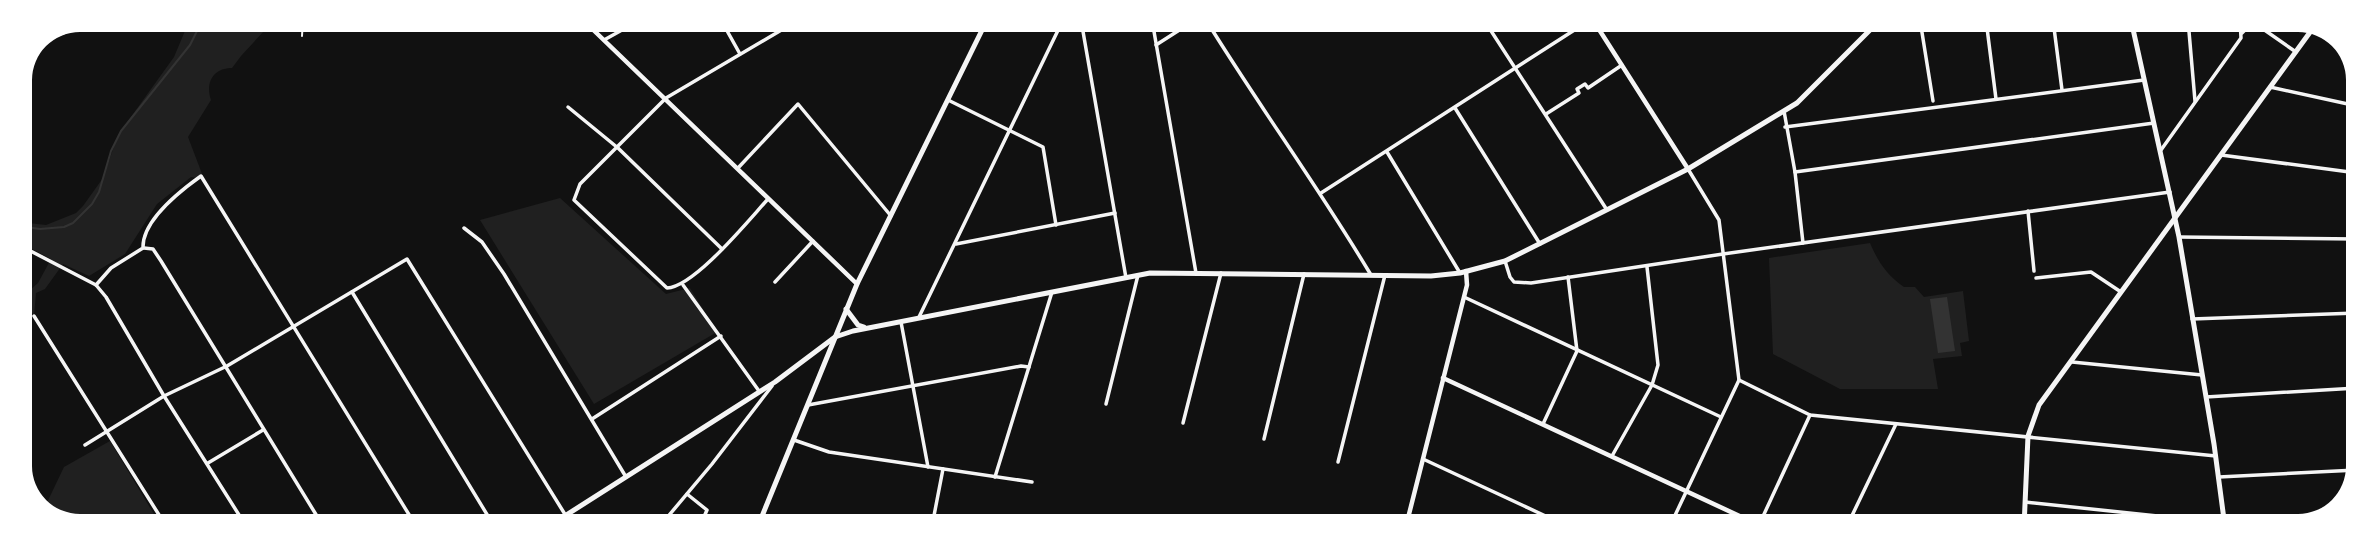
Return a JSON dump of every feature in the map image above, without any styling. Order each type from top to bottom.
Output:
[{"type":"main road","points":[[763,514],[857,284],[981,32]]},
{"type":"main road","points":[[569,514],[775,382],[835,337],[867,328],[1139,275],[1221,273],[1431,276],[1463,272],[1505,261],[1688,169],[1784,111],[1811,90],[1868,32]]},
{"type":"main road","points":[[2134,32],[2176,218],[2223,514]]},
{"type":"main road","points":[[2025,514],[2028,436],[2039,405],[2309,33]]},
{"type":"main road","points":[[846,309],[858,325],[867,328]]},
{"type":"street","points":[[596,32],[857,284]]},
{"type":"street","points":[[604,40],[618,32]]},
{"type":"street","points":[[728,32],[740,54]]},
{"type":"street","points":[[769,198],[722,249],[683,285],[667,288],[574,200],[580,184],[666,98],[778,32]]},
{"type":"street","points":[[919,319],[1057,32]]},
{"type":"street","points":[[1084,32],[1126,278]]},
{"type":"street","points":[[1154,32],[1196,273]]},
{"type":"street","points":[[1156,45],[1176,32]]},
{"type":"street","points":[[1213,32],[1242,79],[1321,193],[1371,275]]},
{"type":"street","points":[[1492,32],[1608,210]]},
{"type":"street","points":[[1321,193],[1573,32]]},
{"type":"street","points":[[1599,32],[1719,220],[1738,380],[1675,514]]},
{"type":"street","points":[[1922,32],[1933,101]]},
{"type":"street","points":[[1988,32],[1996,99]]},
{"type":"street","points":[[2055,32],[2062,90]]},
{"type":"street","points":[[2189,32],[2196,101]]},
{"type":"street","points":[[2241,32],[2241,36]]},
{"type":"street","points":[[2160,150],[2244,32]]},
{"type":"street","points":[[2267,32],[2295,52]]},
{"type":"street","points":[[1546,114],[1579,93],[1577,89],[1585,85],[1588,88],[1622,65]]},
{"type":"street","points":[[1785,127],[2144,80]]},
{"type":"street","points":[[2270,87],[2345,103]]},
{"type":"street","points":[[947,99],[1043,147],[1056,225]]},
{"type":"street","points":[[738,168],[798,104],[891,216]]},
{"type":"street","points":[[568,107],[618,148],[722,249]]},
{"type":"street","points":[[1455,108],[1540,244]]},
{"type":"street","points":[[1784,111],[1795,172],[1803,243]]},
{"type":"street","points":[[1795,172],[2154,123]]},
{"type":"street","points":[[1386,152],[1468,282],[1409,514]]},
{"type":"street","points":[[2221,156],[2345,172]]},
{"type":"street","points":[[143,248],[144,233],[151,222],[201,176],[292,328],[409,514]]},
{"type":"street","points":[[1505,261],[1514,282],[1531,283],[2170,192]]},
{"type":"street","points":[[2028,211],[2034,271]]},
{"type":"street","points":[[954,245],[1115,213]]},
{"type":"street","points":[[464,228],[482,242],[504,274],[626,477]]},
{"type":"street","points":[[2179,237],[2345,239]]},
{"type":"street","points":[[775,282],[813,241]]},
{"type":"street","points":[[96,285],[111,268],[143,248],[153,249],[316,514]]},
{"type":"street","points":[[32,252],[96,285],[106,297],[164,396],[239,514]]},
{"type":"street","points":[[85,445],[164,396],[227,366],[407,259],[565,514]]},
{"type":"street","points":[[1612,456],[1652,384],[1658,365],[1647,266]]},
{"type":"street","points":[[2036,278],[2091,272],[2121,292]]},
{"type":"street","points":[[1183,423],[1221,273]]},
{"type":"street","points":[[1264,439],[1304,274]]},
{"type":"street","points":[[1106,404],[1139,275]]},
{"type":"street","points":[[1338,462],[1385,275]]},
{"type":"street","points":[[1544,424],[1577,351],[1568,277]]},
{"type":"street","points":[[683,285],[759,391]]},
{"type":"street","points":[[352,292],[487,514]]},
{"type":"street","points":[[995,477],[1052,292]]},
{"type":"street","points":[[1464,297],[1721,417]]},
{"type":"street","points":[[2192,318],[2346,313]]},
{"type":"street","points":[[34,316],[158,514]]},
{"type":"street","points":[[901,322],[928,467]]},
{"type":"street","points":[[592,419],[721,336]]},
{"type":"street","points":[[2070,361],[2202,375]]},
{"type":"street","points":[[808,405],[1021,366],[1029,367]]},
{"type":"street","points":[[1443,378],[1735,514]]},
{"type":"street","points":[[1738,380],[1810,415],[2216,456]]},
{"type":"street","points":[[670,514],[775,382]]},
{"type":"street","points":[[2206,397],[2346,389]]},
{"type":"street","points":[[1765,514],[1810,415]]},
{"type":"street","points":[[1853,514],[1896,424]]},
{"type":"street","points":[[208,464],[263,430]]},
{"type":"street","points":[[794,440],[829,452],[1032,482]]},
{"type":"street","points":[[1423,459],[1541,514]]},
{"type":"street","points":[[934,514],[943,469]]},
{"type":"street","points":[[2218,477],[2346,471]]},
{"type":"street","points":[[687,494],[707,510],[705,514]]},
{"type":"street","points":[[2025,502],[2129,514]]},
{"type":"lane","points":[[302,32],[302,36]]},
{"type":"shaded area","points":[[185,32],[263,32],[232,68],[215,74],[210,82],[211,100],[188,137],[204,179],[191,177],[157,204],[125,254],[89,276],[63,264],[45,289],[36,293],[34,316],[32,288],[38,283],[51,259],[32,249],[32,223],[46,225],[76,213],[83,206],[103,178],[118,135],[174,57]]},
{"type":"shaded area","points":[[560,198],[666,294],[690,288],[717,332],[594,404],[480,220]]},
{"type":"shaded area","points":[[1870,243],[1884,268],[1904,287],[1915,287],[1924,297],[1963,291],[1969,341],[1960,343],[1962,356],[1933,359],[1938,389],[1840,389],[1773,354],[1769,258]]},
{"type":"shaded area","points":[[1947,297],[1955,351],[1938,353],[1930,299]]},
{"type":"shaded area","points":[[110,441],[154,514],[70,514],[56,508],[47,502],[64,467]]},
{"type":"waterway","points":[[32,228],[64,227],[73,223],[92,204],[121,131],[190,45],[196,32]]}]
